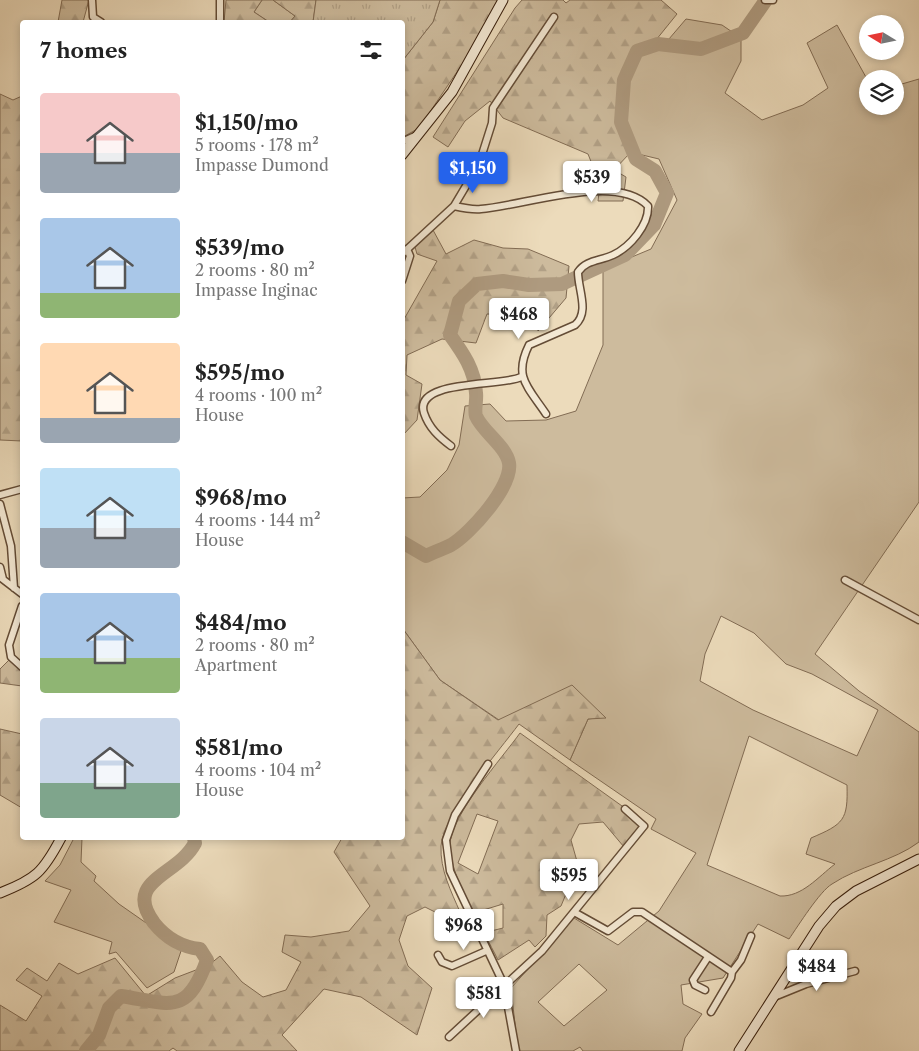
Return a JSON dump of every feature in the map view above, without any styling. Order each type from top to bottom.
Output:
[{"type":"main road","points":[[405,151],[452,92],[503,0]]},
{"type":"main road","points":[[0,893],[37,876],[51,857],[60,840]]},
{"type":"main road","points":[[739,1051],[819,926],[836,906],[856,891],[919,859]]},
{"type":"street","points":[[92,0],[93,18],[97,20]]},
{"type":"street","points":[[220,0],[220,20]]},
{"type":"street","points":[[405,272],[410,256],[405,252],[454,206],[479,164],[492,123],[493,108],[554,16]]},
{"type":"street","points":[[405,140],[420,133]]},
{"type":"street","points":[[454,206],[481,209],[609,191],[642,200],[648,206],[649,214],[645,224],[634,237],[614,255],[588,263],[578,272],[584,312],[581,319],[575,325],[529,344],[522,362],[522,378],[546,414]]},
{"type":"street","points":[[451,446],[439,437],[428,423],[423,409],[423,401],[427,397],[445,388],[499,383],[522,378]]},
{"type":"street","points":[[0,495],[20,490]]},
{"type":"street","points":[[0,504],[11,546],[14,588]]},
{"type":"street","points":[[0,567],[2,578],[20,592]]},
{"type":"street","points":[[845,580],[919,620]]},
{"type":"street","points":[[20,612],[9,645],[12,657],[20,665]]},
{"type":"street","points":[[488,764],[455,815],[446,840],[450,872],[486,951],[504,985],[516,1051]]},
{"type":"street","points":[[449,1037],[542,951],[644,826],[625,809]]},
{"type":"street","points":[[574,912],[608,931],[632,912],[642,912],[732,972]]},
{"type":"street","points":[[711,1012],[732,978],[732,972],[741,960],[751,936]]},
{"type":"street","points":[[438,955],[442,962],[452,966],[486,951]]},
{"type":"street","points":[[705,990],[695,985],[693,980],[708,957]]},
{"type":"street","points":[[774,997],[806,984],[855,971]]},
{"type":"green space","points":[[62,0],[89,0],[84,20],[58,20]]},
{"type":"green space","points":[[226,0],[262,0],[254,12],[266,20],[224,20]]},
{"type":"green space","points":[[262,0],[273,0],[295,16],[292,20],[266,20],[254,12]]},
{"type":"green space","points":[[273,0],[316,0],[313,20],[292,20],[295,16]]},
{"type":"green space","points":[[316,0],[440,0],[433,22],[405,57],[405,20],[313,20]]},
{"type":"green space","points":[[440,0],[499,0],[469,54],[419,128],[405,136],[405,57],[433,22]]},
{"type":"green space","points":[[522,0],[563,0],[566,3],[570,0],[661,0],[677,14],[656,40],[637,47],[621,81],[619,127],[629,154],[614,170],[626,177],[623,201],[598,201],[600,184],[588,154],[503,118],[490,101],[465,121],[448,147],[433,137],[515,8]]},
{"type":"green space","points":[[686,19],[722,25],[741,38],[741,61],[725,93],[762,120],[803,105],[828,88],[807,43],[837,25],[862,70],[859,70],[859,115],[904,115],[904,83],[919,79],[919,502],[815,654],[859,691],[919,732],[919,842],[899,854],[832,884],[815,901],[789,939],[758,924],[723,978],[681,985],[683,1004],[702,1014],[685,1038],[682,1051],[583,1051],[580,1047],[573,1051],[518,1051],[511,988],[574,918],[618,945],[659,911],[696,853],[651,829],[656,819],[570,760],[588,719],[605,717],[499,720],[440,680],[405,632],[405,498],[420,497],[447,470],[459,445],[465,406],[490,404],[506,421],[546,420],[576,411],[603,345],[603,269],[651,249],[677,200],[659,159],[638,154],[624,121],[628,82],[641,54],[663,46]],"holes":[[[721,616],[754,633],[786,664],[812,674],[878,710],[857,756],[753,710],[700,681],[705,654]],[[749,736],[847,785],[845,813],[842,819],[831,829],[811,838],[806,854],[835,864],[803,890],[780,896],[707,865]],[[579,964],[607,990],[564,1026],[538,1002]]]},
{"type":"green space","points":[[0,94],[13,100],[20,97],[20,441],[0,440]]},
{"type":"green space","points":[[433,230],[446,254],[474,240],[503,248],[528,249],[569,266],[566,298],[538,331],[537,319],[519,315],[487,314],[476,343],[442,339],[407,355],[406,375],[422,384],[417,420],[405,433],[405,317],[437,261],[417,254],[415,247]]},
{"type":"green space","points":[[405,632],[440,680],[498,720],[572,685],[606,718],[588,719],[570,760],[519,724],[461,801],[444,833],[441,846],[442,863],[460,912],[451,920],[425,907],[407,916],[399,940],[408,966],[432,988],[417,1035],[361,997],[324,989],[282,1035],[297,1051],[177,1051],[173,1048],[169,1051],[0,1051],[0,1005],[26,1021],[42,996],[16,980],[27,968],[47,981],[59,963],[78,974],[115,958],[146,996],[175,978],[209,965],[220,956],[242,982],[263,997],[286,990],[301,962],[282,952],[285,935],[311,937],[349,931],[370,906],[334,852],[341,840],[405,840]]},
{"type":"green space","points":[[10,659],[20,669],[20,686],[0,683],[0,669]]},
{"type":"green space","points":[[0,729],[20,734],[20,807],[0,795]]},
{"type":"green space","points":[[520,733],[643,821],[624,847],[603,822],[579,824],[571,840],[578,865],[561,906],[547,915],[546,936],[535,947],[529,940],[498,960],[461,888],[451,858],[450,845],[452,833],[468,803]],"holes":[[[477,814],[498,821],[478,874],[458,863]],[[503,904],[503,928],[487,932],[480,911]]]},
{"type":"green space","points":[[73,840],[82,840],[81,862],[96,876],[94,881],[119,904],[182,948],[174,972],[147,988],[116,952],[109,954],[112,942],[54,922],[71,890],[45,881],[60,865]]},
{"type":"waterway","points":[[405,544],[426,556],[451,545],[469,531],[489,508],[504,484],[508,473],[509,463],[507,457],[476,416],[475,385],[471,369],[450,335],[459,301],[477,284],[503,281],[529,285],[562,284],[625,255],[654,225],[667,193],[655,171],[636,159],[621,122],[624,80],[637,51],[658,44],[701,49],[743,33],[766,0]]},
{"type":"waterway","points":[[86,1051],[99,1035],[109,1008],[121,996],[153,1002],[175,1002],[184,998],[200,978],[207,960],[200,949],[181,944],[164,933],[154,923],[146,909],[145,897],[148,887],[187,854],[195,843],[194,840]]}]
